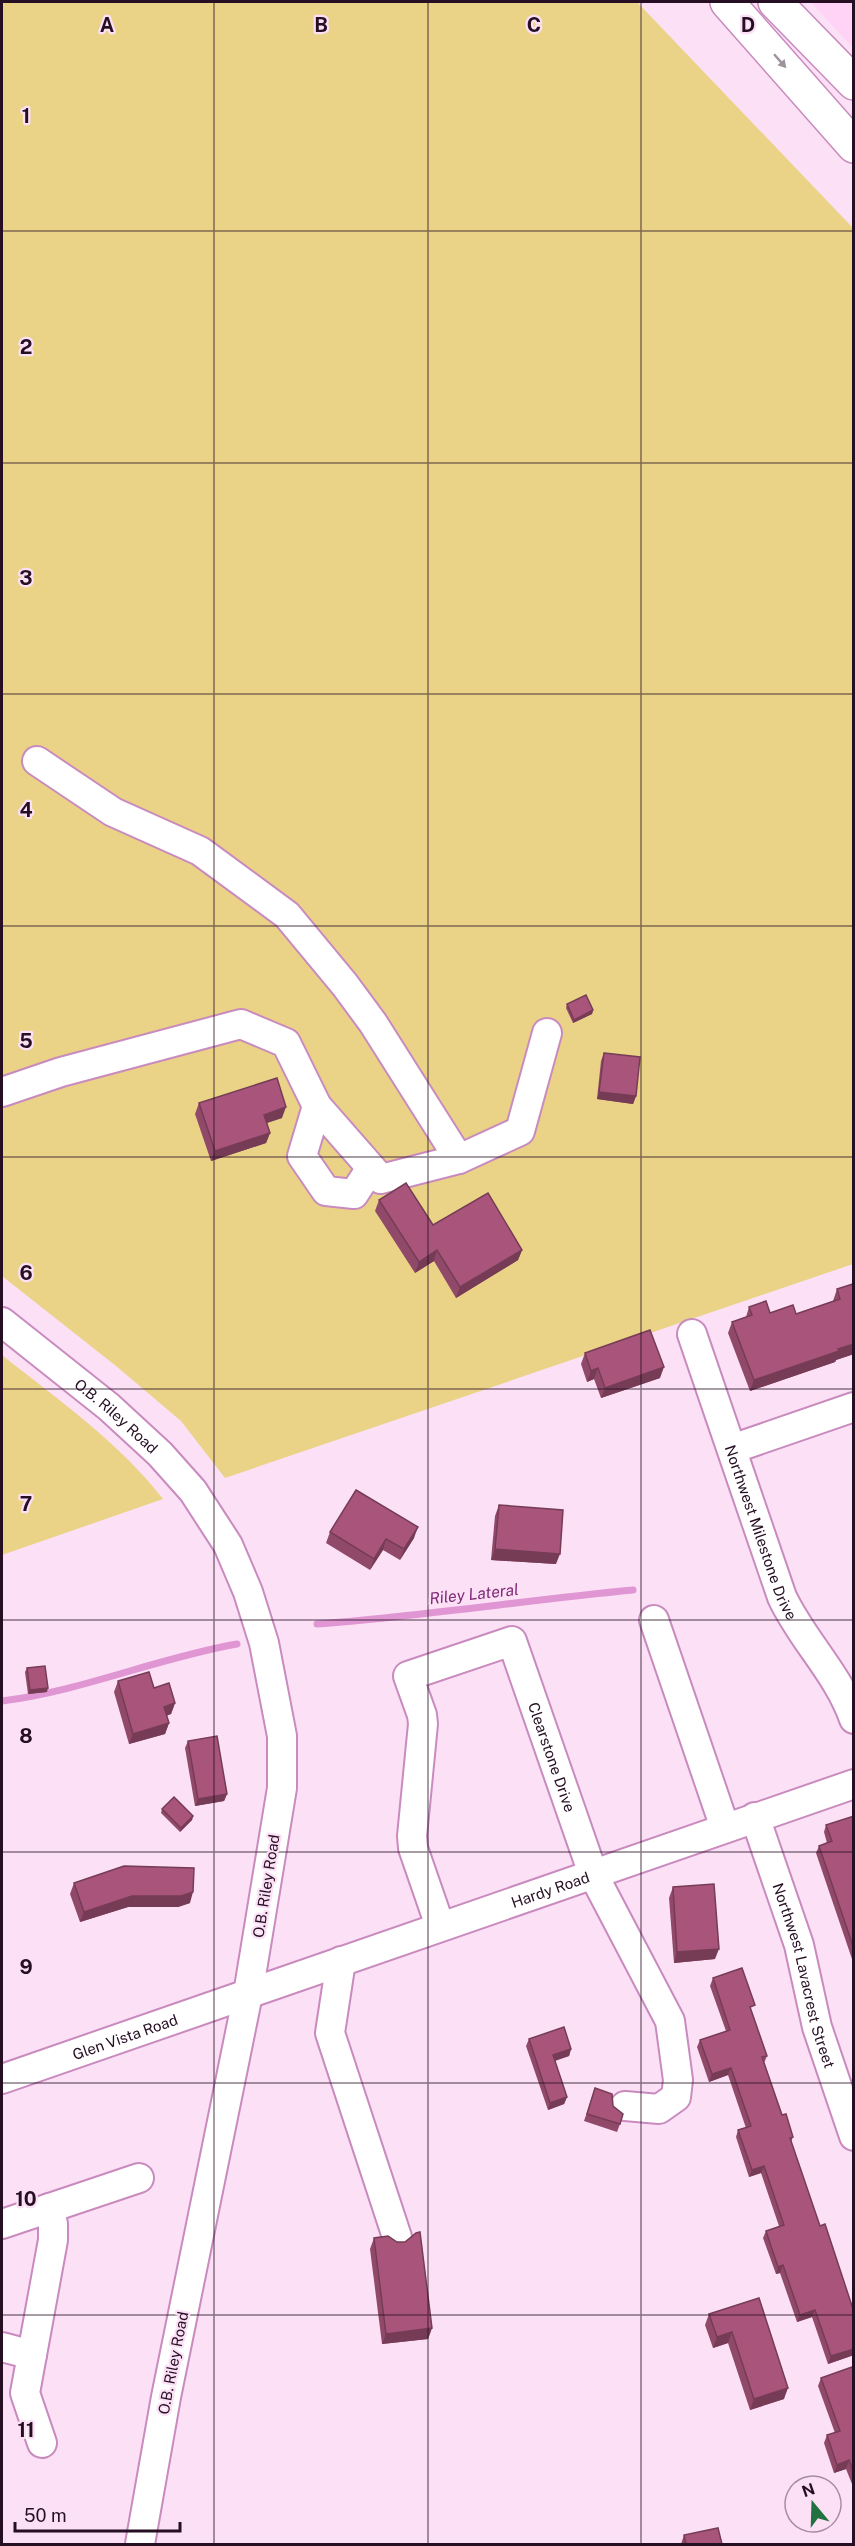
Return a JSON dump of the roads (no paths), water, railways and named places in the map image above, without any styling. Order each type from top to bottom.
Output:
[{"type":"highway","points":[[727,2],[854,146]]},
{"type":"highway","points":[[775,2],[854,83]]},
{"type":"street","points":[[37,761],[112,812],[200,851],[287,915],[373,1023],[459,1160]]},
{"type":"street","points":[[2,1092],[61,1072],[241,1024],[286,1044],[317,1106],[381,1179],[459,1160],[520,1131],[547,1034]]},
{"type":"street","points":[[317,1106],[302,1156],[326,1191],[354,1194],[371,1168]]},
{"type":"street","name":"O.B. Riley Road","points":[[2,1322],[109,1407],[160,1454],[193,1491],[222,1536],[248,1592],[274,1688],[282,1736],[282,1778],[249,1994],[168,2386],[140,2544]]},
{"type":"street","name":"Northwest Milestone Drive","points":[[692,1334],[782,1597],[793,1621],[835,1677],[854,1719]]},
{"type":"street","points":[[732,1449],[854,1407]]},
{"type":"street","points":[[654,1620],[725,1828]]},
{"type":"street","name":"Clearstone Drive","points":[[440,1926],[413,1848],[412,1836],[423,1724],[408,1676],[512,1641],[593,1874],[670,2021],[678,2080],[676,2097],[659,2109],[625,2106]]},
{"type":"street","name":"Hardy Road","points":[[249,1994],[854,1784]]},
{"type":"street","name":"Northwest Lavacrest Street","points":[[755,1817],[799,1945],[820,2036],[854,2136]]},
{"type":"street","points":[[341,1961],[330,2033],[397,2237]]},
{"type":"street","name":"Glen Vista Road","points":[[2,2079],[249,1994]]},
{"type":"street","points":[[2,2224],[139,2178]]},
{"type":"street","points":[[42,2443],[26,2393],[53,2240],[53,2224],[49,2208]]},
{"type":"street","points":[[2,2347],[32,2355]]},
{"type":"waterway","name":"Riley Lateral","points":[[317,1624],[633,1590]]},
{"type":"waterway","name":"Riley Lateral","points":[[2,1701],[61,1690],[178,1657],[237,1644]]}]
